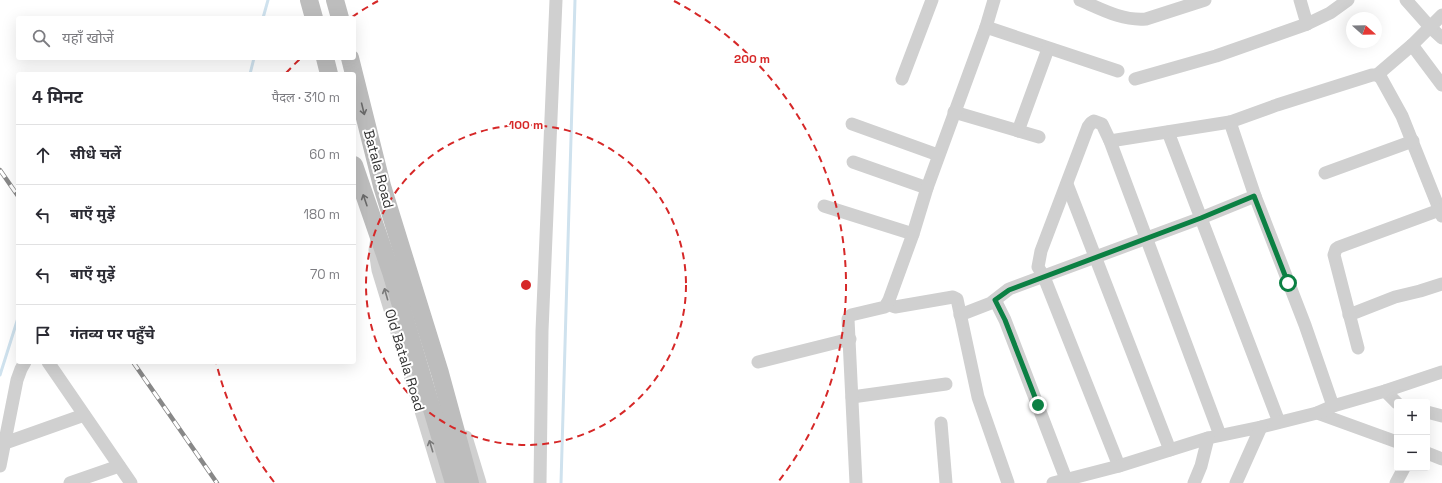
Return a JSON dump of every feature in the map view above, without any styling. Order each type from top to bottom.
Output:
[{"type":"main road","points":[[309,0],[313,16]]},
{"type":"main road","points":[[335,0],[339,16]]},
{"type":"main road","points":[[325,60],[328,72]]},
{"type":"main road","name":"Batala Road","points":[[350,60],[354,72]]},
{"type":"main road","name":"Batala Road","points":[[356,82],[382,186],[397,233],[399,268]]},
{"type":"main road","name":"Batala Road","points":[[356,171],[378,235],[399,268]]},
{"type":"main road","points":[[399,268],[454,483]]},
{"type":"main road","points":[[399,268],[440,373],[470,483]]},
{"type":"street","points":[[540,483],[542,332],[556,0]]},
{"type":"street","points":[[902,79],[932,0]]},
{"type":"street","points":[[1080,0],[1122,17],[1146,20],[1205,0]]},
{"type":"street","points":[[1300,0],[1306,24]]},
{"type":"street","points":[[1135,79],[1216,56],[1306,24],[1330,13],[1348,0]]},
{"type":"street","points":[[1406,0],[1442,38]]},
{"type":"street","points":[[856,483],[848,322],[850,317],[882,308],[887,304],[913,234],[938,155],[986,27],[992,1]]},
{"type":"street","points":[[1377,75],[1412,45],[1442,15]]},
{"type":"street","points":[[986,27],[1048,49],[1118,71]]},
{"type":"street","points":[[1412,45],[1442,85]]},
{"type":"street","points":[[1018,131],[1048,49]]},
{"type":"street","points":[[1110,140],[1230,122],[1277,105],[1372,75],[1377,75],[1382,78],[1413,141],[1441,212],[1337,248],[1334,255],[1358,348]]},
{"type":"street","points":[[954,112],[1039,137]]},
{"type":"street","points":[[1120,466],[1044,277],[1038,267],[1038,263],[1067,184],[1091,123],[1098,122],[1102,124],[1110,140],[1146,238],[1214,436],[1194,483]]},
{"type":"street","points":[[1230,122],[1254,196],[1304,325],[1333,406]]},
{"type":"street","points":[[852,124],[938,155]]},
{"type":"street","points":[[1168,132],[1279,422]]},
{"type":"street","points":[[1325,173],[1413,141]]},
{"type":"street","points":[[853,162],[927,188]]},
{"type":"street","points":[[1067,184],[1170,450]]},
{"type":"street","points":[[960,314],[984,306],[1009,290],[1201,218],[1254,196]]},
{"type":"street","points":[[824,206],[913,234]]},
{"type":"street","points":[[397,233],[403,236],[405,242],[452,387],[480,483]]},
{"type":"street","name":"Old Batala Road","points":[[378,235],[375,250],[378,270],[442,483]]},
{"type":"street","points":[[1349,315],[1395,297],[1442,284]]},
{"type":"street","points":[[887,304],[895,308],[953,297],[957,299],[978,396],[1008,483]]},
{"type":"street","points":[[995,300],[1005,320],[1066,480]]},
{"type":"street","points":[[758,362],[850,339]]},
{"type":"street","points":[[0,466],[17,380],[25,364]]},
{"type":"street","points":[[49,364],[131,483]]},
{"type":"street","points":[[1053,483],[1088,478],[1120,466],[1214,436],[1317,413],[1333,406],[1442,372]]},
{"type":"street","points":[[852,397],[946,384]]},
{"type":"street","points":[[1385,391],[1394,400]]},
{"type":"street","points":[[1317,413],[1394,441]]},
{"type":"street","points":[[1430,413],[1442,416]]},
{"type":"street","points":[[5,443],[84,416]]},
{"type":"street","points":[[941,423],[946,483]]},
{"type":"street","points":[[1236,483],[1262,426]]},
{"type":"street","points":[[1430,454],[1442,459]]},
{"type":"street","points":[[70,483],[119,466]]},
{"type":"street","points":[[1396,483],[1402,471]]},
{"type":"waterway","points":[[264,16],[268,0]]},
{"type":"waterway","points":[[561,483],[575,0]]},
{"type":"waterway","points":[[250,72],[254,60]]},
{"type":"waterway","points":[[0,375],[16,324]]},
{"type":"railway","points":[[0,170],[16,193]]},
{"type":"railway","points":[[134,364],[217,483]]},
{"type":"route","points":[[1038,405],[1005,320],[995,300],[1009,290],[1201,218],[1254,196],[1288,283]]}]
